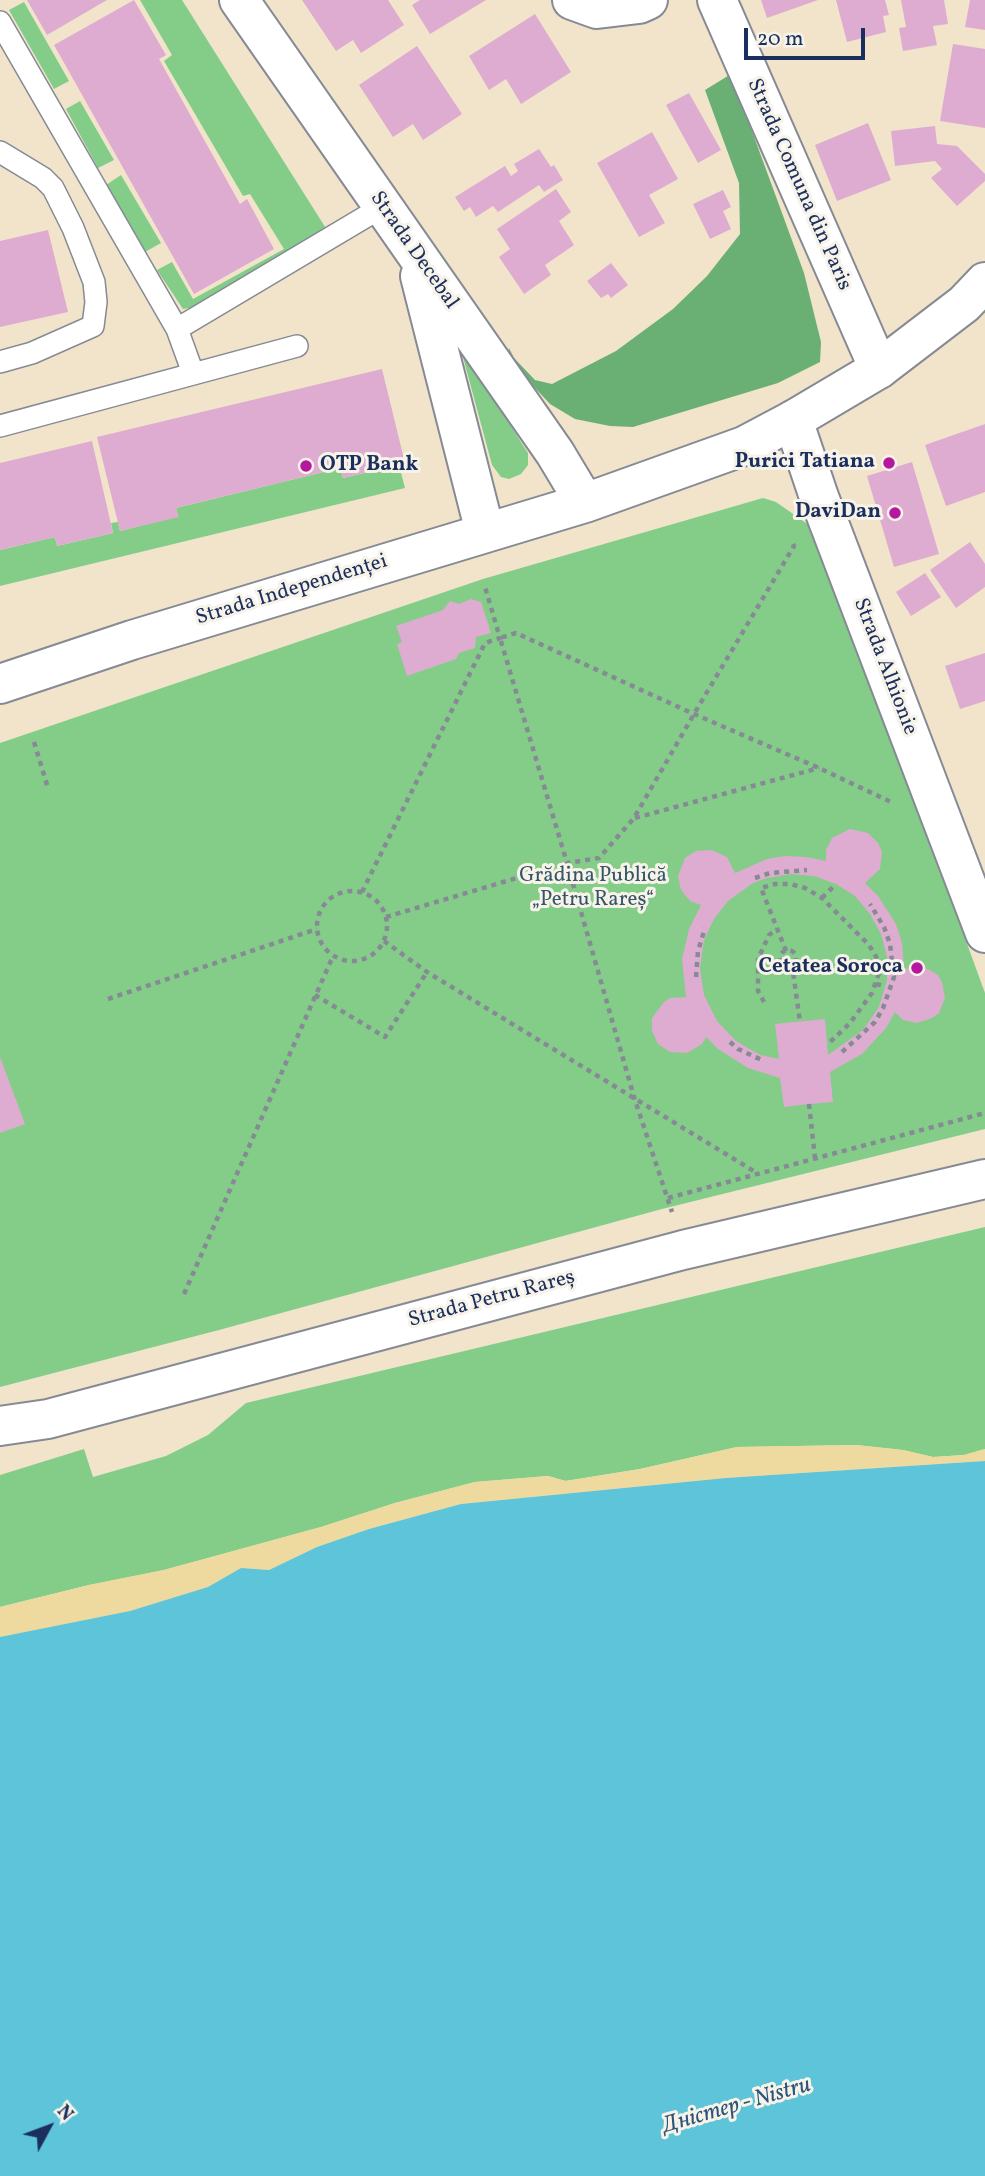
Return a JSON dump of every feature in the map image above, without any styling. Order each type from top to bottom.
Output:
[{"type":"street","name":"Strada Decebal","points":[[239,0],[548,443],[585,503]]},
{"type":"street","points":[[572,0],[597,9],[639,4],[648,0]]},
{"type":"street","name":"Strada Comuna din Paris","points":[[717,0],[879,369]]},
{"type":"street","points":[[414,254],[485,532]]},
{"type":"street","points":[[585,503],[744,446],[793,420],[879,369],[964,304],[985,282]]},
{"type":"street","name":"Strada Alhionie","points":[[793,420],[819,497],[983,918]]},
{"type":"street","name":"Strada Independenței","points":[[0,684],[132,640],[585,503]]},
{"type":"street","name":"Strada Petru Rareș","points":[[0,1426],[48,1419],[683,1250],[985,1178]]},
{"type":"lane","points":[[0,22],[177,329],[193,373]]},
{"type":"lane","points":[[0,152],[43,178],[53,188],[73,228],[94,282],[96,302],[93,326],[32,353],[0,362]]},
{"type":"lane","points":[[177,329],[382,207]]},
{"type":"lane","points":[[0,426],[297,346]]},
{"type":"path","points":[[386,917],[567,863],[599,858],[634,818],[794,546]]},
{"type":"path","points":[[485,587],[634,1097],[683,1250]]},
{"type":"path","points":[[362,892],[485,643],[516,633],[895,803]]},
{"type":"path","points":[[34,742],[48,788]]},
{"type":"path","points":[[634,818],[819,768]]},
{"type":"path","points":[[755,878],[770,873],[807,870]]},
{"type":"path","points":[[800,1022],[792,964],[795,955],[786,951],[761,888],[775,884],[805,888],[822,898],[869,945],[878,960],[876,984],[858,1014],[828,1044]]},
{"type":"path","points":[[822,898],[836,884]]},
{"type":"path","points":[[340,892],[362,892],[381,906],[386,917],[384,941],[377,951],[356,961],[333,956],[325,948],[317,929],[323,906],[340,892]]},
{"type":"path","points":[[842,1052],[875,1022],[894,977],[890,944],[884,927],[870,904]]},
{"type":"path","points":[[696,977],[698,951],[705,928]]},
{"type":"path","points":[[108,999],[317,929]]},
{"type":"path","points":[[764,1002],[758,991],[758,959],[769,935],[777,929]]},
{"type":"path","points":[[384,941],[427,972],[757,1173]]},
{"type":"path","points":[[786,951],[781,954],[780,959],[784,965],[792,964]]},
{"type":"path","points":[[184,1294],[333,956]]},
{"type":"path","points":[[315,995],[385,1037],[427,972]]},
{"type":"path","points":[[876,984],[885,986]]},
{"type":"path","points":[[730,1042],[738,1049],[764,1061]]},
{"type":"path","points":[[809,1104],[815,1158]]},
{"type":"path","points":[[668,1198],[985,1113]]},
{"type":"green space","points":[[140,0],[182,0],[327,230],[202,306],[183,309],[157,270],[172,262],[193,299],[284,249],[250,194],[243,196],[164,61],[172,55]]},
{"type":"green space","points":[[24,2],[69,81],[54,89],[9,10]]},
{"type":"green space","points":[[731,74],[804,273],[821,342],[820,362],[778,383],[633,427],[610,426],[575,419],[550,404],[508,359],[509,348],[514,358],[535,380],[552,384],[616,351],[673,309],[707,276],[740,234],[739,183],[705,90]]},
{"type":"green space","points":[[80,101],[114,160],[98,168],[66,109]]},
{"type":"green space","points":[[121,175],[161,243],[145,252],[106,185]]},
{"type":"green space","points":[[460,346],[528,453],[528,465],[521,474],[509,479],[501,477],[492,465]]},
{"type":"green space","points":[[399,465],[405,488],[0,586],[0,550],[55,537],[57,546],[113,533],[111,523],[118,522],[120,531],[178,516],[176,508],[340,468],[343,478]]},
{"type":"green space","name":"Grădina Publică „Petru Rareș“","points":[[763,498],[776,502],[816,530],[985,993],[985,1129],[662,1209],[0,1387],[0,743],[483,579]]},
{"type":"green space","points":[[985,1227],[985,1449],[964,1455],[933,1457],[903,1450],[856,1445],[737,1447],[640,1469],[565,1481],[548,1476],[475,1482],[164,1570],[0,1607],[0,1475],[84,1449],[93,1477],[166,1456],[208,1435],[246,1403]]},
{"type":"sand","points":[[856,1445],[903,1450],[933,1457],[964,1455],[985,1449],[985,1461],[726,1478],[461,1504],[369,1529],[317,1547],[269,1570],[241,1568],[208,1587],[130,1611],[0,1637],[0,1607],[164,1570],[475,1482],[548,1476],[566,1481],[640,1469],[737,1447]]},
{"type":"water","name":"Дністер - Nistru","points":[[985,1461],[985,2176],[0,2176],[0,1637],[130,1611],[208,1587],[241,1568],[269,1570],[317,1547],[369,1529],[461,1504],[726,1478]]},
{"type":"building","points":[[27,0],[107,0],[47,35]]},
{"type":"building","points":[[134,0],[166,55],[159,59],[240,204],[247,199],[274,249],[194,294],[54,45]]},
{"type":"building","points":[[302,0],[388,0],[404,25],[361,53],[353,40],[336,51]]},
{"type":"building","points":[[420,0],[486,0],[430,34],[412,5]]},
{"type":"building","points":[[761,0],[818,0],[767,18]]},
{"type":"building","points":[[836,0],[885,0],[889,15],[883,16],[886,32],[847,42]]},
{"type":"building","points":[[901,0],[944,0],[948,24],[933,26],[937,45],[903,51],[899,28],[906,27]]},
{"type":"building","points":[[970,0],[985,0],[985,30],[965,27]]},
{"type":"building","points":[[535,14],[571,72],[521,104],[506,79],[489,90],[469,56]]},
{"type":"building","points":[[953,44],[985,49],[985,128],[940,121]]},
{"type":"building","points":[[417,46],[462,114],[423,140],[413,124],[393,137],[359,85]]},
{"type":"building","points":[[689,93],[721,150],[698,163],[666,105]]},
{"type":"building","points":[[868,123],[891,180],[837,201],[815,145]]},
{"type":"building","points":[[935,126],[937,144],[957,146],[985,174],[985,181],[957,206],[931,178],[942,169],[935,161],[895,166],[891,131]]},
{"type":"building","points":[[652,132],[678,179],[649,195],[665,223],[639,237],[597,163]]},
{"type":"building","points":[[539,149],[563,180],[544,192],[539,185],[498,212],[493,206],[476,217],[470,207],[464,211],[455,197],[505,166],[511,176],[518,171],[514,164]]},
{"type":"building","points":[[556,189],[571,212],[559,221],[574,245],[545,265],[551,275],[524,294],[499,257],[510,249],[497,229]]},
{"type":"building","points":[[723,190],[731,207],[723,211],[731,229],[710,239],[693,204]]},
{"type":"building","points":[[48,230],[68,312],[0,327],[0,241]]},
{"type":"building","points":[[611,263],[628,285],[611,298],[608,294],[601,298],[587,281]]},
{"type":"building","points":[[382,369],[405,463],[343,478],[340,468],[176,508],[179,517],[120,531],[97,437]]},
{"type":"building","points":[[985,424],[985,492],[946,506],[925,445]]},
{"type":"building","points":[[92,441],[113,533],[57,546],[55,537],[0,550],[0,463]]},
{"type":"building","points":[[912,462],[939,554],[894,567],[867,476]]},
{"type":"building","points":[[970,542],[985,564],[985,587],[956,608],[930,570]]},
{"type":"building","points":[[925,573],[941,597],[911,616],[896,592]]},
{"type":"building","points":[[471,599],[481,602],[491,633],[476,637],[475,648],[459,653],[456,659],[407,676],[397,644],[402,642],[396,626],[443,610],[450,601],[459,604]]},
{"type":"building","points":[[985,653],[985,701],[960,709],[945,666]]},
{"type":"building","name":"Cetatea Soroca","points":[[850,829],[868,833],[878,843],[882,852],[880,869],[865,883],[878,896],[896,924],[902,943],[904,969],[924,967],[938,975],[945,998],[939,1013],[917,1023],[903,1020],[895,1012],[886,1028],[862,1054],[830,1072],[833,1102],[784,1107],[780,1078],[748,1068],[718,1049],[706,1037],[702,1044],[687,1053],[670,1052],[658,1044],[652,1031],[652,1018],[670,998],[686,997],[682,959],[689,929],[701,905],[690,901],[681,890],[678,876],[685,858],[696,851],[712,850],[727,857],[735,873],[767,859],[785,856],[826,861],[826,850],[832,838]],"holes":[[[791,874],[814,876],[836,884],[855,896],[870,914],[881,934],[887,957],[887,980],[879,1007],[863,1030],[828,1055],[825,1019],[775,1024],[779,1059],[760,1055],[736,1041],[717,1021],[704,995],[700,968],[704,940],[714,919],[728,901],[753,883]]]},
{"type":"building","points":[[0,1057],[25,1124],[0,1133]]},
{"type":"place","name":"Purici Tatiana","points":[[889,463]]},
{"type":"place","name":"OTP Bank","points":[[306,466]]},
{"type":"place","name":"DaviDan","points":[[895,513]]},
{"type":"place","name":"Cetatea Soroca","points":[[917,968]]}]
